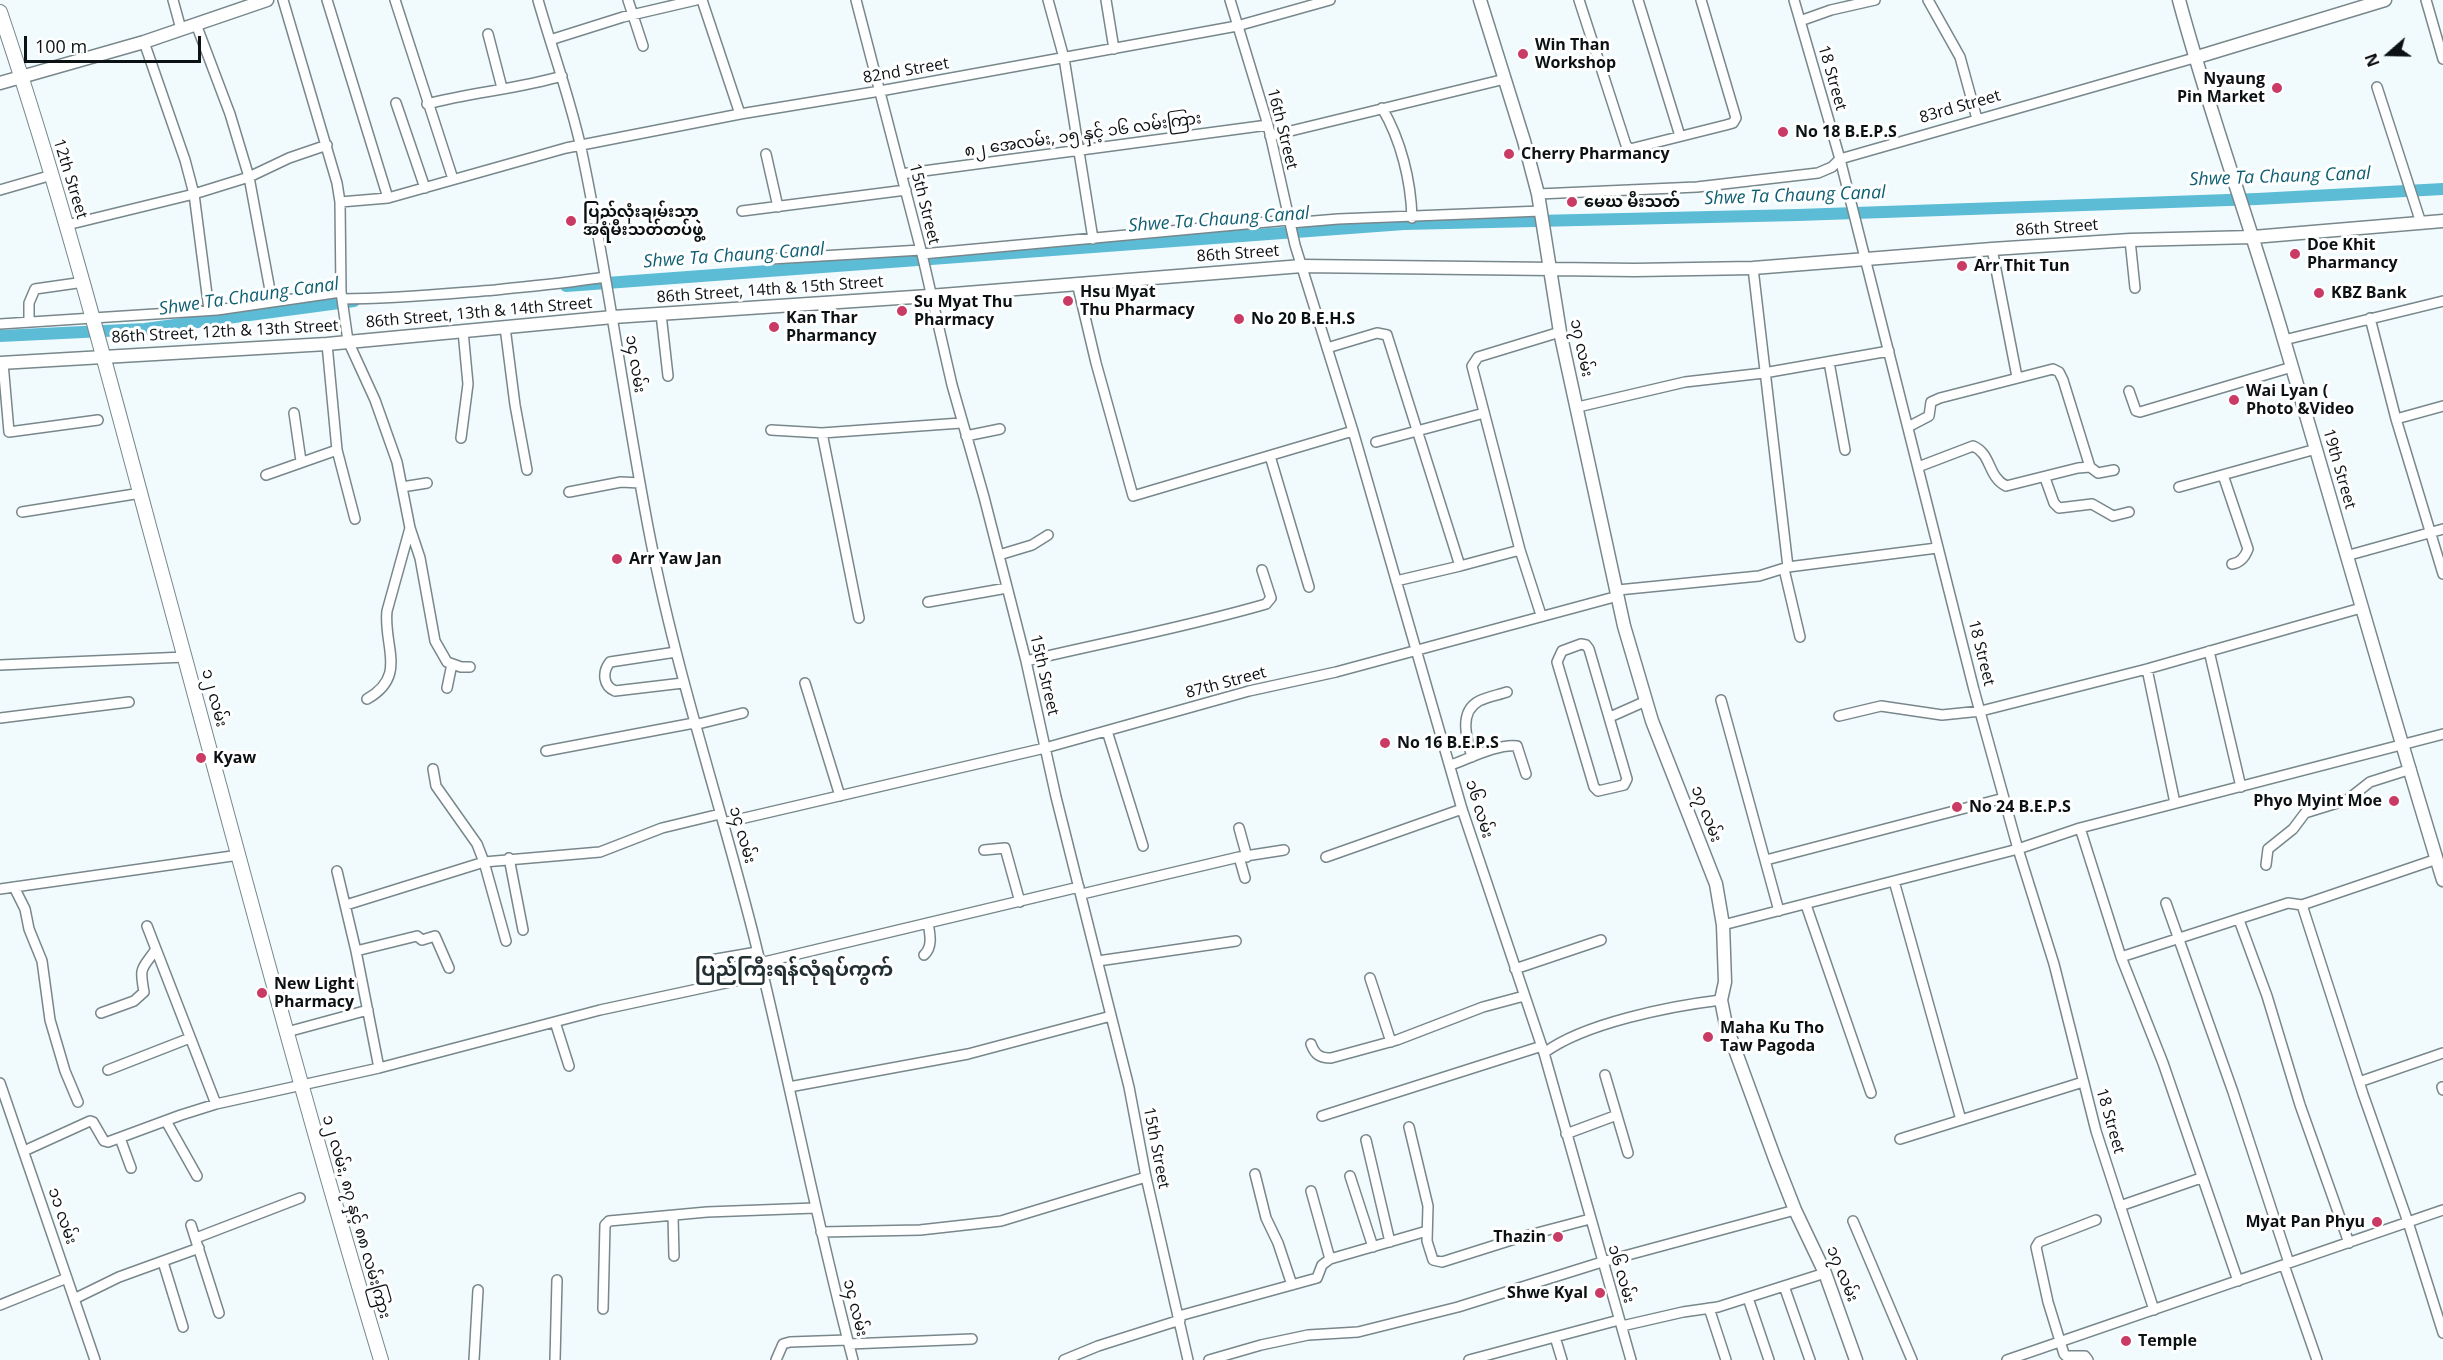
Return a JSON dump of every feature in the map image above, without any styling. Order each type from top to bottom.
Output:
[{"type":"main road","name":"12th Street","points":[[0,12],[67,225],[103,356]]},
{"type":"main road","name":"၁၂ လမ်း","points":[[103,356],[301,1084]]},
{"type":"main road","name":"၁၂ လမ်း, ၈၇ နှင့် ၈၈ လမ်းကြား","points":[[301,1084],[381,1360]]},
{"type":"street","points":[[173,0],[181,29]]},
{"type":"street","points":[[0,83],[144,42],[267,0]]},
{"type":"street","points":[[283,0],[327,145],[340,202],[341,296],[348,341],[375,400],[390,442],[410,528],[420,558],[435,641],[447,662],[470,666]]},
{"type":"street","points":[[327,0],[388,198]]},
{"type":"street","points":[[395,0],[453,179]]},
{"type":"street","name":"၁၄ လမ်း","points":[[538,0],[562,76],[580,146],[640,483],[683,683],[760,963],[815,1208],[853,1360]]},
{"type":"street","points":[[628,0],[643,46]]},
{"type":"street","points":[[550,40],[632,15],[696,0]]},
{"type":"street","points":[[702,0],[740,114]]},
{"type":"street","name":"15th Street","points":[[856,0],[906,190],[962,423],[984,497],[1026,661],[1045,748],[1129,1087],[1146,1177],[1188,1360]]},
{"type":"street","points":[[1048,0],[1064,58],[1093,239]]},
{"type":"street","points":[[1106,0],[1114,49]]},
{"type":"street","name":"16th Street","points":[[1230,0],[1268,125],[1295,245],[1302,266]]},
{"type":"street","name":"82nd Street","points":[[340,202],[388,198],[580,146],[740,114],[1237,26],[1330,0]]},
{"type":"street","name":"၁၇ လမ်း","points":[[1480,0],[1538,194],[1560,332],[1624,626],[1646,701],[1716,885],[1723,925],[1725,982],[1721,999],[1726,1025],[1795,1210],[1825,1273],[1856,1360]]},
{"type":"street","points":[[1579,0],[1630,149],[1733,123],[1736,118],[1701,0]]},
{"type":"street","points":[[1638,0],[1680,136]]},
{"type":"street","name":"18 Street","points":[[1794,0],[1851,199],[1937,548],[2018,849],[2054,964],[2083,1082],[2154,1310]]},
{"type":"street","points":[[1800,21],[1831,10],[1875,0]]},
{"type":"street","points":[[1928,0],[1960,57],[1977,118]]},
{"type":"street","name":"19th Street","points":[[2179,0],[2194,57],[2253,237],[2361,608],[2441,869]]},
{"type":"street","name":"83rd Street","points":[[1538,194],[1618,192],[1749,182],[1827,170],[1840,159],[2385,0]]},
{"type":"street","points":[[2426,0],[2443,59]]},
{"type":"street","points":[[196,24],[230,114],[249,177],[272,301]]},
{"type":"street","points":[[488,34],[502,88]]},
{"type":"street","points":[[144,42],[185,160],[194,194],[209,310]]},
{"type":"street","points":[[427,104],[502,88],[535,84],[562,76]]},
{"type":"street","points":[[1270,136],[1505,79]]},
{"type":"street","points":[[2377,87],[2421,223]]},
{"type":"street","points":[[396,104],[425,188]]},
{"type":"street","points":[[1382,108],[1392,126],[1403,162],[1412,218]]},
{"type":"street","name":"၈၂ အေလမ်း, ၁၅ နှင့် ၁၆ လမ်းကြား","points":[[901,174],[1268,125]]},
{"type":"street","points":[[67,225],[194,194],[249,177],[289,158],[327,145]]},
{"type":"street","points":[[766,154],[778,207]]},
{"type":"street","points":[[0,190],[52,175]]},
{"type":"street","points":[[742,211],[906,190]]},
{"type":"street","points":[[771,259],[922,254],[1338,219],[1542,212]]},
{"type":"street","name":"86th Street","points":[[930,296],[1302,266],[1667,270],[1753,268],[2130,240],[2253,237],[2443,221]]},
{"type":"street","points":[[2130,240],[2134,288]]},
{"type":"street","points":[[1992,249],[2017,377]]},
{"type":"street","name":"၁၆ လမ်း","points":[[1302,266],[1353,431],[1462,809],[1543,1050],[1631,1360]]},
{"type":"street","points":[[1753,268],[1786,568],[1800,637]]},
{"type":"street","points":[[0,324],[29,322],[96,328],[272,301],[341,296],[383,299],[444,295],[605,277]]},
{"type":"street","points":[[29,322],[29,303],[35,289],[84,282]]},
{"type":"street","points":[[1077,283],[1099,375],[1133,496],[1353,431]]},
{"type":"street","name":"86th Street, 14th & 15th Street","points":[[612,317],[930,296]]},
{"type":"street","points":[[2284,340],[2443,301]]},
{"type":"street","points":[[661,314],[668,376]]},
{"type":"street","name":"86th Street, 13th & 14th Street","points":[[348,341],[612,317]]},
{"type":"street","points":[[2370,318],[2443,574]]},
{"type":"street","points":[[505,327],[515,405],[527,470]]},
{"type":"street","points":[[461,438],[468,384],[464,331]]},
{"type":"street","points":[[1541,615],[1520,550],[1472,366],[1478,357],[1560,332]]},
{"type":"street","points":[[1327,348],[1377,333],[1387,335],[1460,566]]},
{"type":"street","name":"86th Street, 12th & 13th Street","points":[[103,356],[348,341]]},
{"type":"street","points":[[327,344],[337,450],[355,519]]},
{"type":"street","points":[[1578,407],[1684,382],[1764,374],[1889,351]]},
{"type":"street","points":[[98,420],[5,433],[2,363],[103,356]]},
{"type":"street","points":[[1829,362],[1845,450]]},
{"type":"street","points":[[2129,391],[2136,411],[2140,412],[2292,367]]},
{"type":"street","points":[[1908,427],[1929,416],[1931,402],[1940,398],[2053,369],[2059,372],[2090,467],[2098,473],[2114,470]]},
{"type":"street","points":[[2397,419],[2443,406]]},
{"type":"street","points":[[294,413],[301,461]]},
{"type":"street","points":[[1376,442],[1484,413]]},
{"type":"street","points":[[771,430],[822,433],[962,423]]},
{"type":"street","points":[[966,436],[1000,429]]},
{"type":"street","points":[[822,433],[860,618]]},
{"type":"street","points":[[1918,467],[1973,446],[1979,449],[1987,459],[1997,481],[2006,486],[2090,467]]},
{"type":"street","points":[[2179,487],[2316,449]]},
{"type":"street","points":[[266,475],[337,450]]},
{"type":"street","points":[[1270,456],[1309,587]]},
{"type":"street","points":[[2223,475],[2248,549],[2245,556],[2232,564]]},
{"type":"street","points":[[2045,478],[2054,503],[2059,508],[2092,504],[2113,516],[2129,512]]},
{"type":"street","points":[[569,492],[621,482],[640,483]]},
{"type":"street","points":[[402,487],[427,483]]},
{"type":"street","points":[[22,512],[141,494]]},
{"type":"street","points":[[367,699],[378,693],[388,682],[391,658],[386,621],[387,611],[410,528]]},
{"type":"street","points":[[2346,556],[2443,529]]},
{"type":"street","points":[[999,555],[1032,545],[1048,535]]},
{"type":"street","name":"87th Street","points":[[346,905],[484,862],[509,858],[600,852],[662,828],[840,796],[1045,748],[1249,691],[1336,672],[1618,593],[1759,576],[1786,568],[1937,548]]},
{"type":"street","points":[[1396,581],[1520,550]]},
{"type":"street","points":[[1026,661],[1125,637],[1168,630],[1266,604],[1271,598],[1262,570]]},
{"type":"street","points":[[928,602],[1007,588]]},
{"type":"street","points":[[1839,716],[1881,706],[1942,715],[1981,711],[2147,669],[2361,608]]},
{"type":"street","points":[[1581,644],[1586,645],[1610,717],[1627,783],[1624,786],[1598,792],[1581,746],[1557,662],[1562,651],[1581,644]]},
{"type":"street","points":[[2209,651],[2241,787]]},
{"type":"street","points":[[676,652],[610,662],[606,667],[605,679],[610,689],[615,691],[683,683]]},
{"type":"street","points":[[0,665],[185,657]]},
{"type":"street","points":[[447,688],[452,664]]},
{"type":"street","points":[[2147,669],[2175,803]]},
{"type":"street","points":[[805,683],[840,796]]},
{"type":"street","points":[[1472,758],[1466,736],[1468,711],[1478,701],[1507,692]]},
{"type":"street","points":[[1721,700],[1779,911]]},
{"type":"street","points":[[1610,717],[1646,701]]},
{"type":"street","points":[[0,718],[129,702]]},
{"type":"street","points":[[546,751],[742,713]]},
{"type":"street","points":[[1107,731],[1143,846]]},
{"type":"street","points":[[1723,925],[2018,849],[2080,828],[2443,734]]},
{"type":"street","points":[[1451,765],[1503,746],[1517,746],[1526,774]]},
{"type":"street","points":[[433,769],[436,786],[468,830],[484,862],[506,941]]},
{"type":"street","points":[[2266,865],[2268,849],[2293,829],[2305,813],[2347,800],[2370,782],[2411,770]]},
{"type":"street","points":[[1766,860],[2004,798]]},
{"type":"street","points":[[1326,857],[1462,809]]},
{"type":"street","points":[[1239,828],[1245,878]]},
{"type":"street","points":[[2080,828],[2121,957],[2163,1064],[2238,1281]]},
{"type":"street","points":[[984,850],[1005,848],[1020,902]]},
{"type":"street","points":[[760,963],[1020,902],[1284,850]]},
{"type":"street","points":[[0,889],[239,855]]},
{"type":"street","points":[[509,858],[524,930]]},
{"type":"street","points":[[2121,957],[2288,903],[2302,905],[2441,869]]},
{"type":"street","points":[[337,871],[356,951],[379,1068]]},
{"type":"street","points":[[1894,881],[1961,1120]]},
{"type":"street","points":[[14,886],[25,909],[29,928],[42,962],[50,1020],[65,1071],[78,1102]]},
{"type":"street","points":[[2166,903],[2233,1092],[2317,1360]]},
{"type":"street","points":[[1806,905],[1871,1093]]},
{"type":"street","points":[[2302,905],[2443,1333]]},
{"type":"street","points":[[2239,920],[2267,996],[2300,1105],[2349,1243]]},
{"type":"street","points":[[924,955],[930,943],[928,923]]},
{"type":"street","points":[[147,926],[216,1104]]},
{"type":"street","points":[[356,951],[417,936],[422,940],[435,936],[449,968]]},
{"type":"street","points":[[1515,969],[1601,940]]},
{"type":"street","points":[[1098,961],[1236,941]]},
{"type":"street","points":[[100,1013],[134,1001],[144,992],[141,977],[143,963],[156,950]]},
{"type":"street","points":[[705,961],[757,952]]},
{"type":"street","points":[[24,1151],[90,1121],[96,1125],[104,1141],[108,1142],[216,1104],[379,1068],[555,1022],[763,975]]},
{"type":"street","points":[[1370,978],[1391,1042]]},
{"type":"street","points":[[1311,1044],[1314,1052],[1322,1058],[1331,1058],[1391,1042],[1483,1007],[1524,996]]},
{"type":"street","points":[[1322,1116],[1543,1050],[1560,1041],[1677,1005],[1721,999]]},
{"type":"street","points":[[287,1032],[368,1010]]},
{"type":"street","points":[[789,1087],[968,1054],[1111,1016]]},
{"type":"street","points":[[555,1022],[569,1066]]},
{"type":"street","points":[[108,1070],[190,1038]]},
{"type":"street","points":[[2359,1082],[2443,1053]]},
{"type":"street","points":[[1605,1075],[1628,1153]]},
{"type":"street","points":[[1900,1138],[2083,1082]]},
{"type":"street","name":"၁၁ လမ်း","points":[[0,1083],[95,1360]]},
{"type":"street","points":[[1566,1134],[1617,1115]]},
{"type":"street","points":[[166,1121],[197,1176]]},
{"type":"street","points":[[1408,1127],[1428,1206],[1427,1231],[1433,1260],[1437,1262],[1590,1219]]},
{"type":"street","points":[[120,1138],[131,1168]]},
{"type":"street","points":[[1366,1140],[1390,1242]]},
{"type":"street","points":[[1255,1174],[1266,1218],[1278,1243],[1292,1285]]},
{"type":"street","points":[[1350,1176],[1373,1246]]},
{"type":"street","points":[[821,1232],[920,1230],[1001,1221],[1146,1177]]},
{"type":"street","points":[[2120,1206],[2201,1178]]},
{"type":"street","points":[[1311,1191],[1330,1258]]},
{"type":"street","points":[[196,1238],[300,1198]]},
{"type":"street","points":[[603,1309],[605,1225],[609,1221],[815,1208]]},
{"type":"street","points":[[1209,1360],[1308,1335],[1358,1332],[1458,1307],[1602,1262],[1795,1210]]},
{"type":"street","points":[[2007,1360],[2443,1210]]},
{"type":"street","points":[[673,1216],[674,1256]]},
{"type":"street","points":[[1853,1221],[1912,1360]]},
{"type":"street","points":[[2088,1360],[2080,1354],[2066,1356],[2059,1342],[2036,1246],[2040,1242],[2096,1221]]},
{"type":"street","points":[[191,1226],[219,1314]]},
{"type":"street","points":[[1064,1360],[1179,1318],[1317,1278],[1322,1265],[1330,1258],[1427,1231]]},
{"type":"street","points":[[74,1299],[119,1277],[199,1248]]},
{"type":"street","points":[[164,1262],[183,1327]]},
{"type":"street","points":[[1469,1360],[1555,1337],[1709,1308],[1825,1273]]},
{"type":"street","points":[[0,1305],[67,1278]]},
{"type":"street","points":[[555,1360],[557,1280]]},
{"type":"street","points":[[1784,1286],[1810,1360]]},
{"type":"street","points":[[474,1360],[478,1290]]},
{"type":"street","points":[[1748,1298],[1769,1360]]},
{"type":"street","points":[[1709,1308],[1726,1360]]},
{"type":"street","points":[[1555,1337],[1562,1360]]},
{"type":"street","points":[[776,1360],[783,1344],[790,1342],[972,1340]]},
{"type":"street","points":[[1509,1350],[1511,1360]]},
{"type":"waterway","name":"Shwe Ta Chaung Canal","points":[[566,286],[1404,224],[1798,215],[2257,199],[2443,189]]},
{"type":"waterway","name":"Shwe Ta Chaung Canal","points":[[0,336],[145,329],[354,301]]},
{"type":"place","name":"Win Than Workshop","points":[[1523,54]]},
{"type":"place","name":"Nyaung Pin Market","points":[[2277,88]]},
{"type":"place","name":"No 18 B.E.P.S","points":[[1783,132]]},
{"type":"place","name":"Cherry Pharmancy","points":[[1509,154]]},
{"type":"place","name":"မေဃ မီးသတ်","points":[[1572,202]]},
{"type":"place","name":"ပြည်လုံးချမ်းသာ အရံမီးသတ်တပ်ဖွဲ့","points":[[571,221]]},
{"type":"place","name":"Doe Khit Pharmancy","points":[[2295,254]]},
{"type":"place","name":"Arr Thit Tun","points":[[1962,266]]},
{"type":"place","name":"KBZ Bank","points":[[2319,293]]},
{"type":"place","name":"Hsu Myat Thu Pharmacy","points":[[1068,301]]},
{"type":"place","name":"Su Myat Thu Pharmacy","points":[[902,311]]},
{"type":"place","name":"No 20 B.E.H.S","points":[[1239,319]]},
{"type":"place","name":"Kan Thar Pharmancy","points":[[774,327]]},
{"type":"place","name":"Wai Lyan ( Photo &Video","points":[[2234,400]]},
{"type":"place","name":"Arr Yaw Jan","points":[[617,559]]},
{"type":"place","name":"No 16 B.E.P.S","points":[[1385,743]]},
{"type":"place","name":"Kyaw","points":[[201,758]]},
{"type":"place","name":"Phyo Myint Moe","points":[[2394,801]]},
{"type":"place","name":"No 24 B.E.P.S","points":[[1957,807]]},
{"type":"place","name":"New Light Pharmacy","points":[[262,993]]},
{"type":"place","name":"Maha Ku Tho Taw Pagoda","points":[[1708,1037]]},
{"type":"place","name":"Myat Pan Phyu","points":[[2377,1222]]},
{"type":"place","name":"Thazin","points":[[1558,1237]]},
{"type":"place","name":"Shwe Kyal","points":[[1600,1293]]},
{"type":"place","name":"Temple","points":[[2126,1341]]},
{"type":"district","name":"ပြည်ကြီးရန်လုံရပ်ကွက်","points":[[794,970]]}]
